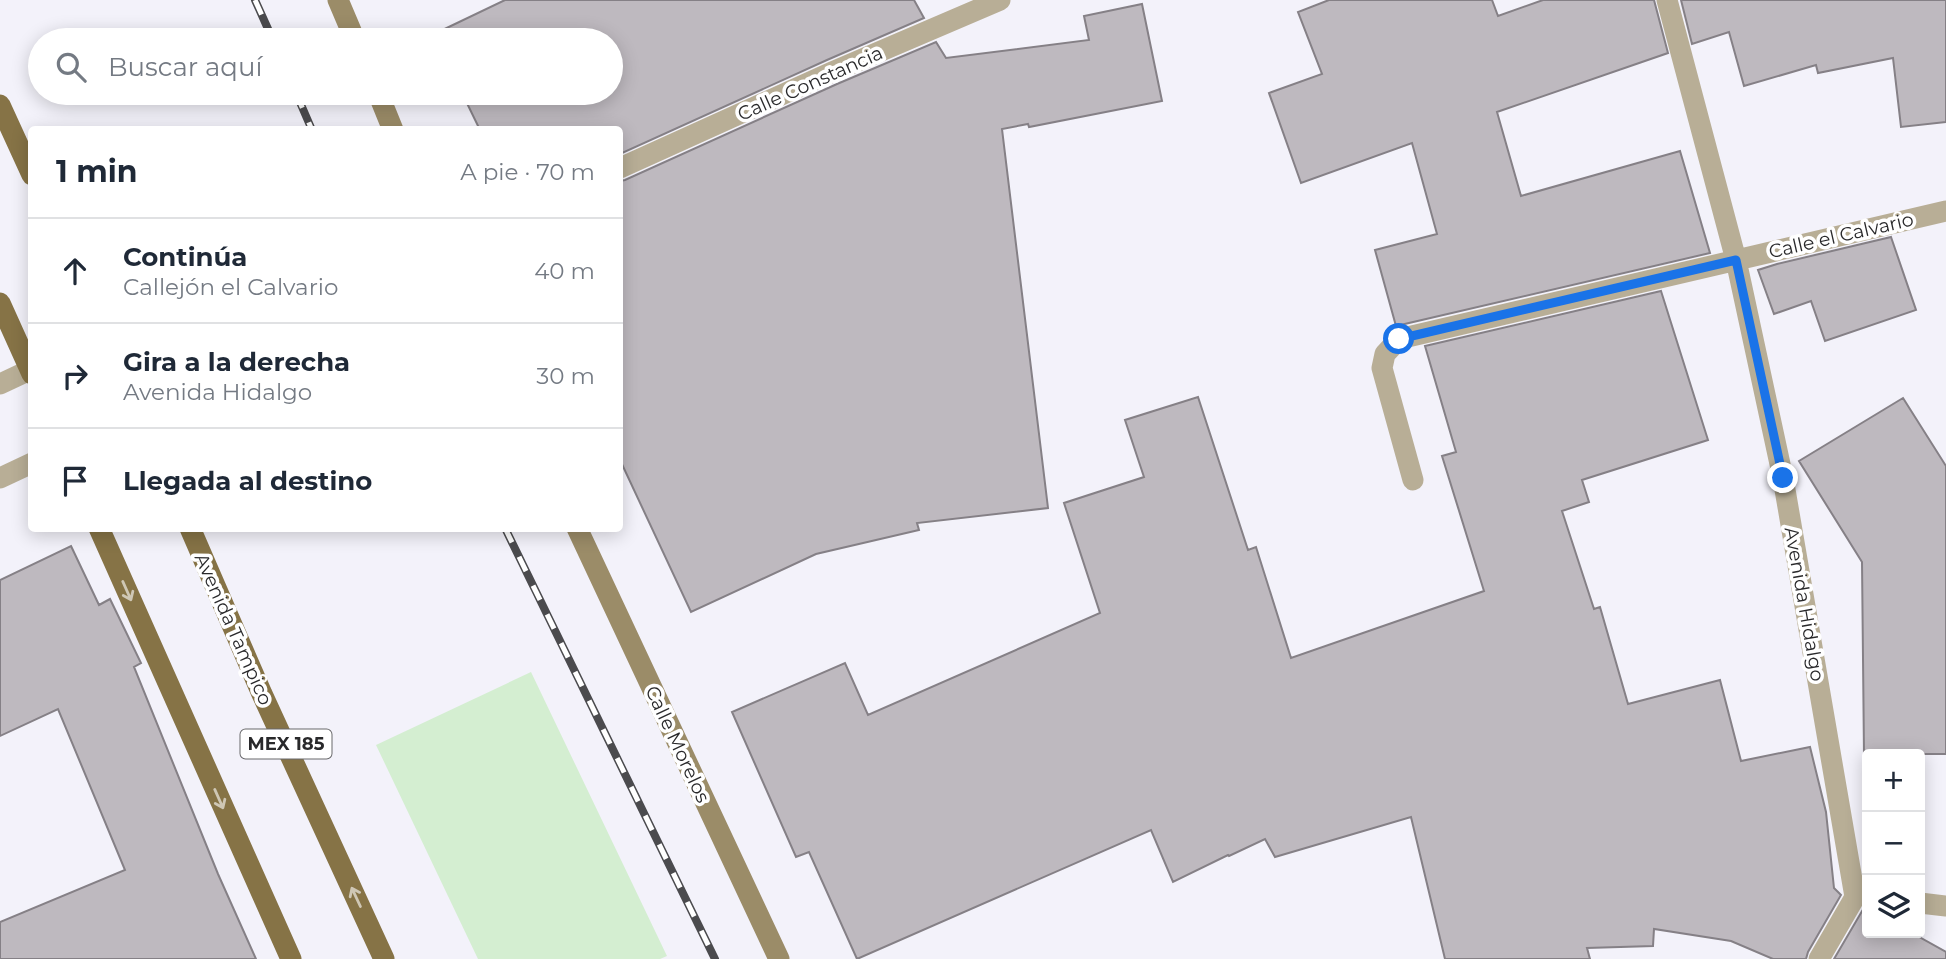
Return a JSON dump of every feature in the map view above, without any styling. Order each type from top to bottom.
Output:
[{"type":"main road","points":[[0,105],[28,166]]},
{"type":"main road","points":[[0,303],[28,364]]},
{"type":"main road","points":[[101,532],[291,959]]},
{"type":"main road","name":"Avenida Tampico","points":[[192,532],[262,694],[384,959]]},
{"type":"street","points":[[338,0],[350,28]]},
{"type":"street","name":"Calle Constancia","points":[[623,167],[1000,0]]},
{"type":"street","name":"Avenida Hidalgo","points":[[1668,0],[1736,260],[1783,478],[1861,898],[1819,959]]},
{"type":"street","points":[[382,105],[391,126]]},
{"type":"street","name":"Calle el Calvario","points":[[1413,480],[1382,368],[1385,354],[1399,339],[1946,211]]},
{"type":"street","points":[[0,384],[28,372]]},
{"type":"street","points":[[0,478],[28,465]]},
{"type":"street","name":"Calle Morelos","points":[[580,532],[779,959]]},
{"type":"street","points":[[1925,904],[1946,906]]},
{"type":"green space","points":[[531,672],[667,956],[660,959],[478,959],[376,745]]},
{"type":"building","points":[[505,0],[914,0],[924,18],[623,153],[623,126],[478,126],[468,105],[623,105],[623,28],[447,28]]},
{"type":"building","points":[[1329,0],[1492,0],[1498,16],[1543,0],[1654,0],[1668,53],[1497,112],[1521,196],[1680,151],[1710,253],[1396,326],[1375,250],[1437,234],[1412,143],[1301,183],[1269,93],[1322,74],[1298,12]]},
{"type":"building","points":[[1681,0],[1946,0],[1946,122],[1901,127],[1893,58],[1818,73],[1816,65],[1744,86],[1729,32],[1692,44]]},
{"type":"building","points":[[1142,4],[1162,101],[1029,127],[1028,124],[1002,129],[1048,508],[917,523],[919,530],[816,554],[691,612],[623,466],[623,180],[936,42],[946,58],[1089,40],[1084,16]]},
{"type":"building","points":[[1891,237],[1916,310],[1825,341],[1811,301],[1774,314],[1758,270]]},
{"type":"building","points":[[1661,291],[1708,440],[1582,480],[1589,502],[1562,511],[1594,609],[1600,607],[1628,704],[1720,680],[1741,761],[1810,747],[1826,812],[1834,888],[1841,895],[1806,959],[1773,959],[1731,941],[1654,929],[1653,946],[1587,948],[1590,959],[1445,959],[1411,817],[1275,857],[1265,839],[1173,882],[1151,830],[857,959],[809,852],[796,857],[732,712],[845,663],[868,715],[1100,613],[1064,503],[1144,477],[1125,420],[1198,397],[1248,550],[1256,547],[1291,658],[1484,591],[1442,456],[1456,452],[1425,346]]},
{"type":"building","points":[[1903,398],[1946,466],[1946,754],[1925,754],[1925,749],[1864,749],[1862,562],[1799,461]]},
{"type":"building","points":[[71,546],[99,605],[110,599],[141,663],[134,667],[218,874],[256,959],[0,959],[0,922],[125,870],[58,709],[0,736],[0,580]]},
{"type":"building","points":[[1862,911],[1862,938],[1921,938],[1946,952],[1946,959],[1834,959]]},
{"type":"railway","points":[[255,0],[268,28]]},
{"type":"railway","points":[[301,105],[310,126]]},
{"type":"railway","points":[[507,532],[715,959]]},
{"type":"route","points":[[1399,339],[1736,260],[1783,478]]}]
